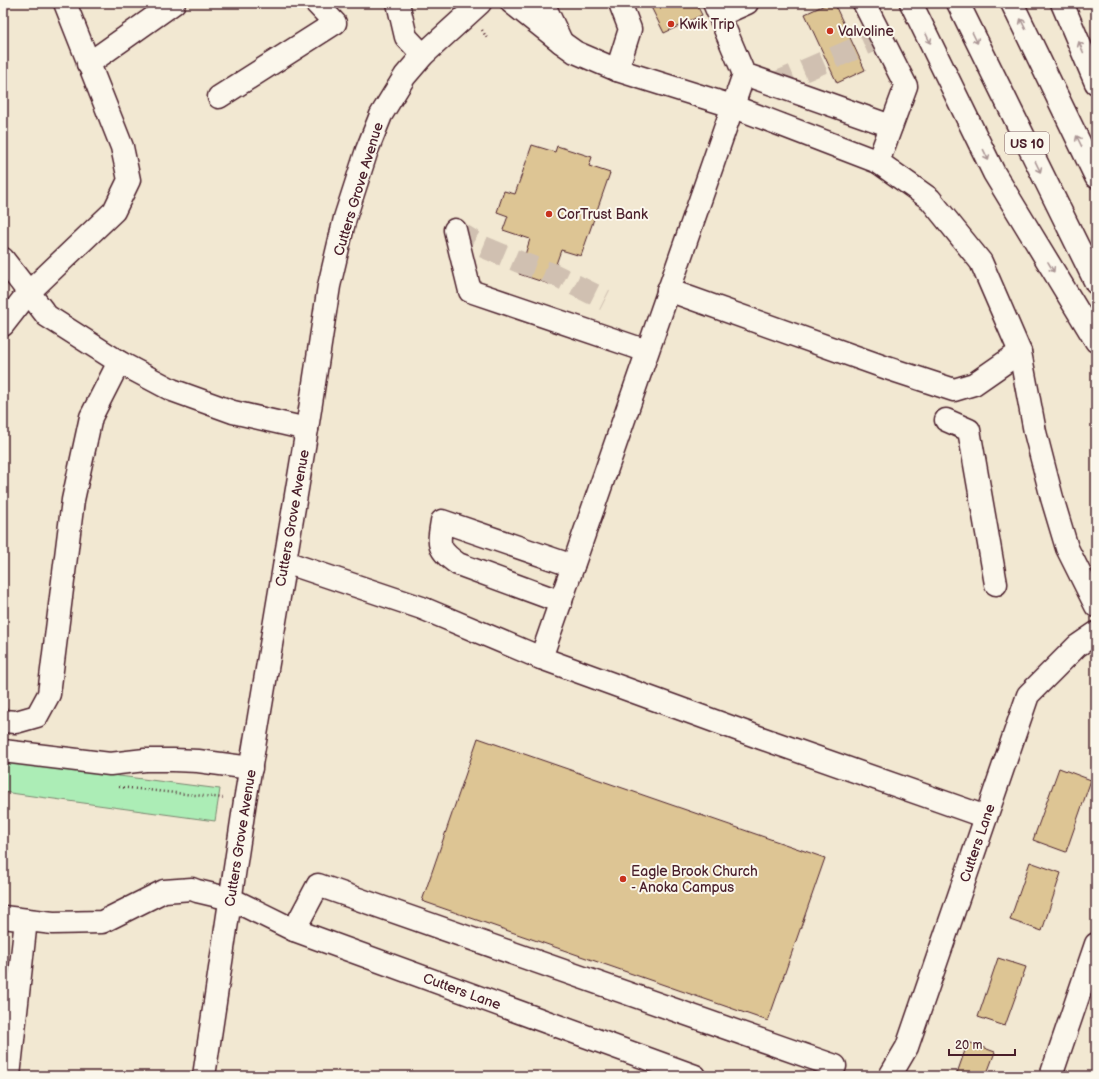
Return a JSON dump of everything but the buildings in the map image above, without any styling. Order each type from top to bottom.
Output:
[{"type":"main road","points":[[3,326],[28,293],[114,211],[129,180],[122,147],[65,3]]},
{"type":"main road","points":[[88,64],[174,3]]},
{"type":"main road","points":[[219,98],[335,23],[316,3]]},
{"type":"main road","points":[[398,3],[406,37],[423,55]]},
{"type":"main road","name":"Cutters Grove Avenue","points":[[204,1076],[245,801],[307,429],[329,286],[348,211],[367,150],[381,115],[406,76],[423,55],[480,3]]},
{"type":"main road","points":[[512,3],[575,52],[617,70],[732,106],[878,162],[930,199],[981,262],[1020,352],[1036,432],[1052,498],[1067,548],[1096,606]]},
{"type":"main road","points":[[543,3],[561,42]]},
{"type":"main road","points":[[617,70],[630,29],[620,3]]},
{"type":"main road","points":[[541,658],[744,74],[717,9],[747,3]]},
{"type":"main road","points":[[864,3],[906,86],[878,162]]},
{"type":"main road","points":[[911,3],[994,172],[1096,341]]},
{"type":"main road","name":"US 10","points":[[958,3],[1096,283]]},
{"type":"main road","points":[[1012,3],[1096,176]]},
{"type":"main road","points":[[1062,3],[1096,83]]},
{"type":"main road","points":[[744,74],[891,126]]},
{"type":"main road","points":[[455,230],[470,291],[647,351]]},
{"type":"main road","points":[[3,258],[28,293],[47,316],[119,362],[178,392],[233,412],[307,429]]},
{"type":"main road","points":[[668,290],[887,368],[954,390],[974,384],[1020,352]]},
{"type":"main road","points":[[3,721],[16,722],[37,716],[49,694],[73,500],[91,417],[119,362]]},
{"type":"main road","points":[[946,420],[969,430],[996,584]]},
{"type":"main road","points":[[561,602],[458,564],[445,555],[439,542],[442,521],[573,566]]},
{"type":"main road","points":[[285,562],[422,608],[541,658],[760,738],[986,817]]},
{"type":"main road","name":"Cutters Lane","points":[[890,1076],[907,1047],[1028,695],[1077,646],[1096,634]]},
{"type":"main road","points":[[3,751],[110,764],[145,760],[173,760],[198,761],[251,768]]},
{"type":"main road","points":[[294,930],[318,885],[835,1066]]},
{"type":"main road","name":"Cutters Lane","points":[[3,917],[53,923],[102,922],[164,892],[192,889],[231,899],[294,930],[695,1076]]},
{"type":"main road","points":[[9,1076],[26,920]]},
{"type":"main road","points":[[1051,1076],[1096,944]]},
{"type":"path","points":[[113,786],[245,801]]},
{"type":"green space","points":[[3,761],[220,789],[215,821],[3,792]]},
{"type":"tunnel","points":[[773,84],[882,37]]},
{"type":"tunnel","points":[[455,230],[479,245],[553,274],[605,300]]},
{"type":"place","name":"Kwik Trip","points":[[671,24]]},
{"type":"place","name":"Valvoline","points":[[830,31]]},
{"type":"place","name":"CorTrust Bank","points":[[549,214]]},
{"type":"place","name":"Eagle Brook Church - Anoka Campus","points":[[623,879]]}]
